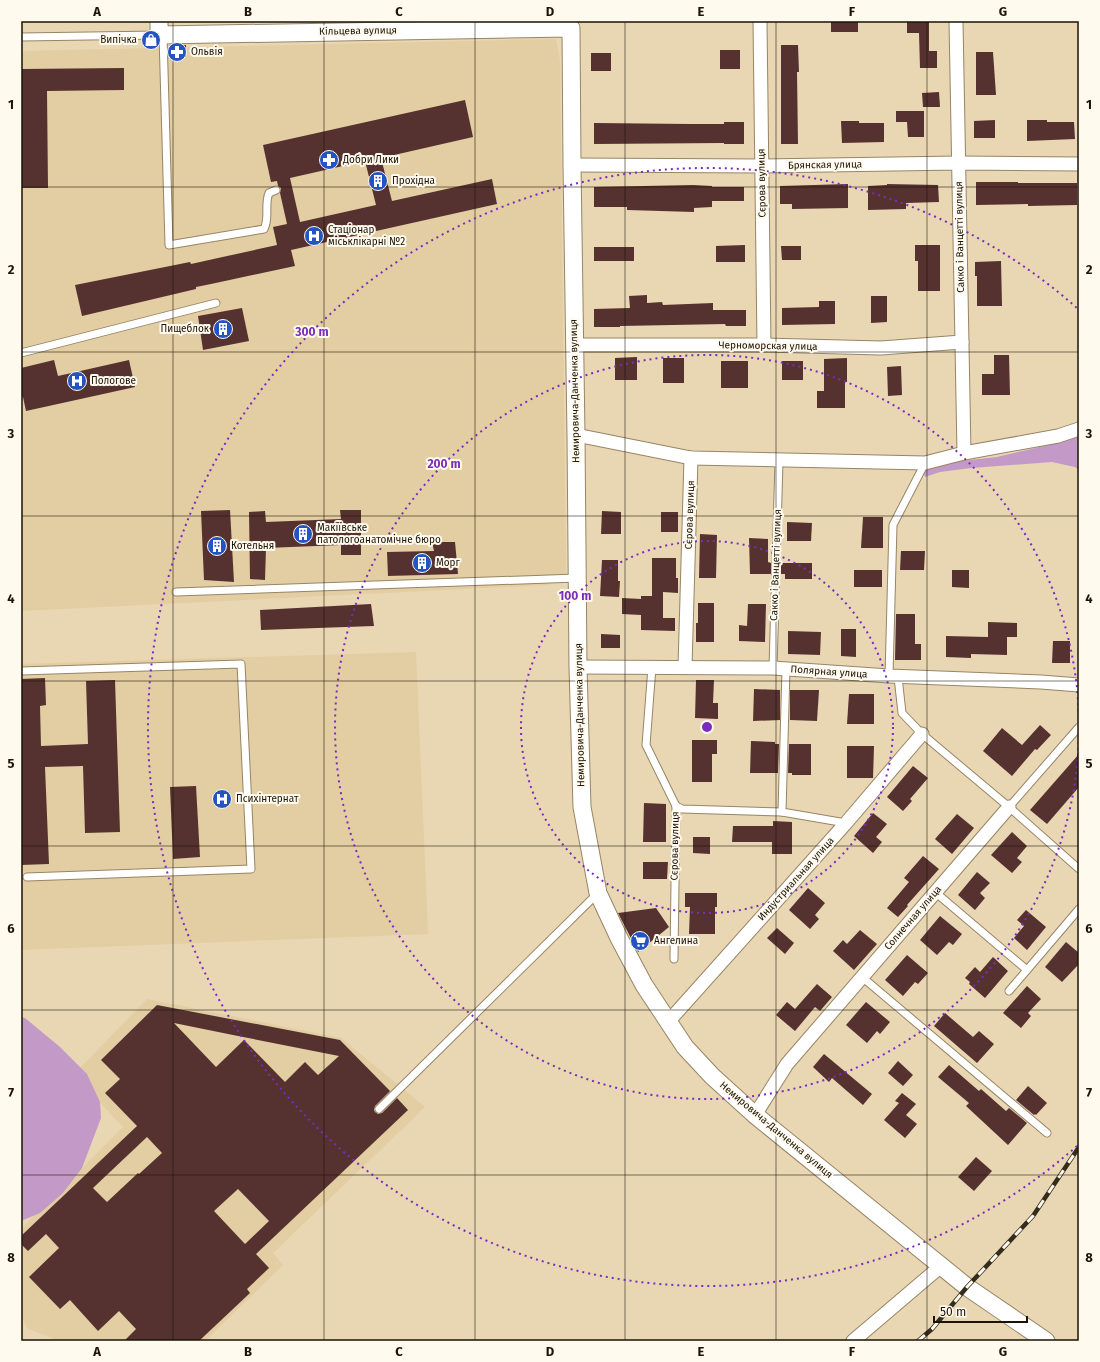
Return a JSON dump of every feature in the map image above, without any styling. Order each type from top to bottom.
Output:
[{"type":"street","name":"Сєрова вулиця","points":[[760,21],[764,345]]},
{"type":"street","name":"Сакко і Ванцетті вулиця","points":[[956,21],[964,453]]},
{"type":"street","name":"Кільцева вулиця","points":[[161,30],[571,24]]},
{"type":"street","name":"Немировича-Данченка вулиця","points":[[571,24],[578,667],[582,807],[598,893],[619,938],[644,985],[685,1047],[707,1070],[755,1115],[966,1287],[1046,1341]]},
{"type":"street","name":"Брянская улица","points":[[572,165],[762,166],[959,163],[1079,164]]},
{"type":"street","name":"Черноморская улица","points":[[575,345],[764,345],[881,348],[962,342]]},
{"type":"street","points":[[576,435],[692,458],[925,463],[964,453],[1058,436],[1079,429]]},
{"type":"street","name":"Сєрова вулиця","points":[[685,667],[692,458]]},
{"type":"street","name":"Полярная улица","points":[[578,667],[779,669],[893,677],[1041,682],[1079,685]]},
{"type":"street","name":"Индустриальная улица","points":[[668,1022],[846,823],[922,734]]},
{"type":"street","name":"Солнечная улица","points":[[755,1115],[787,1064],[1009,807]]},
{"type":"street","points":[[853,1341],[941,1266]]},
{"type":"lane","points":[[21,37],[161,30],[169,245],[264,229],[267,223],[267,198],[269,193],[276,190]]},
{"type":"lane","points":[[21,352],[216,303]]},
{"type":"lane","name":"Сакко і Ванцетті вулиця","points":[[779,461],[779,669],[782,812]]},
{"type":"lane","points":[[925,463],[893,525],[893,677],[902,713],[922,734],[1009,807],[1079,869]]},
{"type":"lane","points":[[176,592],[577,578]]},
{"type":"lane","points":[[21,671],[241,664],[251,869],[27,877]]},
{"type":"lane","name":"Сєрова вулиця","points":[[652,667],[646,745],[676,806],[674,959]]},
{"type":"lane","name":"Солнечная улица","points":[[1009,807],[1079,726]]},
{"type":"lane","points":[[676,806],[682,809],[782,812],[846,823]]},
{"type":"lane","points":[[935,892],[1026,970]]},
{"type":"lane","points":[[379,1109],[598,893]]},
{"type":"lane","points":[[1009,991],[1079,909]]},
{"type":"lane","points":[[862,977],[1046,1133]]},
{"type":"shaded area","points":[[556,39],[560,60],[566,575],[548,585],[21,611],[21,51]]},
{"type":"shaded area","points":[[1079,436],[1079,470],[1075,467],[1052,462],[971,468],[940,472],[925,477],[923,470],[943,463],[997,457],[1057,443]]},
{"type":"shaded area","name":"Психінтернат","points":[[416,652],[428,934],[21,950],[21,664]]},
{"type":"shaded area","points":[[147,999],[341,1038],[425,1107],[273,1253],[283,1265],[205,1341],[58,1341],[27,1328],[21,1314],[21,1229],[123,1127],[74,1074]]},
{"type":"shaded area","points":[[21,1017],[25,1018],[60,1047],[87,1074],[100,1102],[101,1118],[82,1168],[63,1193],[40,1213],[21,1221]]},
{"type":"building","points":[[831,21],[858,21],[858,32],[831,32]]},
{"type":"building","points":[[907,21],[929,21],[929,51],[937,51],[937,68],[920,68],[919,33],[907,33]]},
{"type":"building","name":"Ольвія","points":[[171,45],[186,45],[186,57],[169,57],[169,47]]},
{"type":"building","points":[[781,45],[798,45],[798,144],[781,144]]},
{"type":"building","points":[[720,50],[740,50],[740,69],[720,69]]},
{"type":"building","points":[[976,52],[993,52],[996,95],[976,95]]},
{"type":"building","points":[[591,53],[611,53],[611,71],[591,71]]},
{"type":"building","points":[[124,68],[124,90],[47,91],[48,188],[22,188],[21,69]]},
{"type":"building","points":[[939,92],[940,107],[923,107],[922,93]]},
{"type":"building","points":[[465,100],[473,137],[381,158],[392,201],[492,179],[497,204],[291,250],[295,266],[196,287],[196,289],[82,316],[75,285],[190,262],[191,264],[277,245],[273,227],[287,224],[280,193],[281,188],[278,186],[277,181],[271,182],[263,145]],"holes":[[[365,161],[376,205],[300,222],[290,178]]]},
{"type":"building","points":[[896,111],[924,111],[924,137],[908,137],[907,122],[896,122]]},
{"type":"building","points":[[995,120],[995,138],[974,138],[974,121]]},
{"type":"building","points":[[1027,120],[1074,122],[1075,139],[1027,141]]},
{"type":"building","points":[[841,121],[884,123],[884,142],[842,143]]},
{"type":"building","points":[[724,122],[744,122],[744,144],[594,144],[594,123],[724,124]]},
{"type":"building","points":[[976,182],[1077,183],[1077,205],[976,205]]},
{"type":"building","points":[[848,184],[848,208],[792,209],[792,204],[780,204],[780,186]]},
{"type":"building","points":[[887,184],[938,185],[939,202],[906,203],[906,209],[868,210],[868,186]]},
{"type":"building","points":[[693,185],[712,187],[744,187],[744,201],[712,201],[712,207],[694,208],[694,212],[627,210],[627,207],[594,207],[594,187]]},
{"type":"building","points":[[745,245],[745,262],[716,262],[716,246]]},
{"type":"building","points":[[915,245],[940,245],[940,291],[918,291],[918,261],[915,261]]},
{"type":"building","points":[[781,246],[801,246],[801,260],[782,260]]},
{"type":"building","points":[[594,247],[634,247],[634,261],[594,261]]},
{"type":"building","points":[[1001,261],[1002,306],[977,306],[977,276],[975,276],[975,262]]},
{"type":"building","points":[[647,295],[647,303],[662,302],[663,305],[713,303],[713,310],[746,310],[746,326],[726,326],[725,324],[594,327],[594,309],[630,308],[629,296]]},
{"type":"building","points":[[871,296],[887,296],[887,322],[871,323]]},
{"type":"building","points":[[819,301],[835,301],[835,324],[782,325],[782,308],[819,307]]},
{"type":"building","name":"Пищеблок","points":[[242,308],[249,341],[203,350],[198,316]]},
{"type":"building","points":[[994,355],[1009,355],[1010,395],[982,395],[982,374],[994,374]]},
{"type":"building","points":[[637,357],[637,380],[615,380],[615,358]]},
{"type":"building","points":[[663,358],[684,358],[684,383],[663,383]]},
{"type":"building","points":[[847,358],[845,408],[817,408],[817,391],[824,391],[824,359]]},
{"type":"building","name":"Пологове","points":[[54,360],[58,376],[129,360],[135,387],[26,411],[23,397],[21,397],[21,368]]},
{"type":"building","points":[[721,361],[748,361],[748,388],[721,388]]},
{"type":"building","points":[[782,361],[803,361],[803,380],[782,380]]},
{"type":"building","points":[[901,366],[902,395],[888,396],[887,367]]},
{"type":"building","name":"Котельня","points":[[230,510],[234,582],[204,580],[201,511]]},
{"type":"building","points":[[340,510],[361,510],[361,555],[341,555],[341,545],[266,548],[265,580],[250,579],[249,512],[265,511],[266,522],[341,519]]},
{"type":"building","points":[[602,511],[621,512],[621,534],[601,534]]},
{"type":"building","points":[[661,512],[678,512],[678,532],[661,532]]},
{"type":"building","points":[[863,517],[883,517],[883,548],[861,548]]},
{"type":"building","points":[[787,522],[812,523],[811,541],[787,541]]},
{"type":"building","points":[[700,534],[717,535],[716,578],[699,578]]},
{"type":"building","points":[[749,538],[768,539],[768,562],[771,563],[771,574],[750,574]]},
{"type":"building","name":"Морг","points":[[432,542],[455,542],[458,574],[388,576],[387,552],[434,551]]},
{"type":"building","points":[[901,551],[925,551],[924,570],[900,570]]},
{"type":"building","points":[[652,558],[676,558],[678,593],[663,592],[663,618],[675,618],[675,631],[641,630],[641,615],[622,614],[622,598],[641,599],[641,596],[652,596]]},
{"type":"building","points":[[602,560],[618,560],[618,581],[620,581],[619,597],[600,596]]},
{"type":"building","points":[[781,563],[812,563],[812,579],[785,579],[785,574],[781,574]]},
{"type":"building","points":[[854,570],[882,570],[882,587],[854,587]]},
{"type":"building","points":[[952,570],[969,570],[969,588],[952,587]]},
{"type":"building","points":[[698,603],[714,603],[714,642],[696,642]]},
{"type":"building","points":[[371,604],[374,626],[261,630],[260,610]]},
{"type":"building","points":[[748,604],[766,604],[765,642],[739,641],[739,625],[747,626]]},
{"type":"building","points":[[896,614],[915,614],[915,644],[921,644],[921,660],[895,660]]},
{"type":"building","points":[[988,622],[1017,623],[1017,637],[1007,637],[1007,655],[971,654],[971,658],[946,657],[946,636],[988,637]]},
{"type":"building","points":[[841,629],[856,629],[856,657],[841,656]]},
{"type":"building","points":[[788,631],[821,632],[820,655],[788,654]]},
{"type":"building","points":[[601,634],[620,635],[620,648],[601,648]]},
{"type":"building","points":[[1053,641],[1070,641],[1070,663],[1052,663]]},
{"type":"building","points":[[45,678],[46,705],[40,706],[41,746],[88,744],[86,681],[115,680],[120,832],[85,833],[83,766],[45,767],[49,864],[21,865],[21,679]]},
{"type":"building","points":[[696,680],[714,680],[713,703],[718,703],[718,719],[695,718]]},
{"type":"building","points":[[754,689],[780,690],[780,720],[753,721]]},
{"type":"building","points":[[790,690],[819,690],[817,721],[790,720]]},
{"type":"building","points":[[849,694],[874,694],[874,724],[847,724]]},
{"type":"building","points":[[1040,725],[1051,735],[1037,750],[1035,749],[1012,776],[983,751],[1002,728],[1022,745]]},
{"type":"building","points":[[692,740],[717,740],[717,754],[712,754],[712,782],[692,782]]},
{"type":"building","points":[[751,741],[775,742],[775,744],[779,744],[778,773],[750,773]]},
{"type":"building","points":[[789,744],[811,744],[811,775],[792,775],[792,773],[788,773]]},
{"type":"building","points":[[847,746],[874,746],[873,778],[847,778]]},
{"type":"building","points":[[1079,754],[1079,787],[1047,824],[1030,810]]},
{"type":"building","points":[[913,766],[928,778],[910,799],[912,801],[903,811],[887,797]]},
{"type":"building","points":[[196,786],[200,857],[173,859],[170,787]]},
{"type":"building","points":[[644,803],[666,804],[666,842],[643,842]]},
{"type":"building","points":[[873,813],[887,824],[876,837],[882,842],[873,853],[854,836]]},
{"type":"building","points":[[957,814],[974,828],[952,854],[935,839]]},
{"type":"building","points":[[773,821],[792,822],[792,854],[772,854],[772,842],[732,842],[733,826],[773,826]]},
{"type":"building","points":[[1012,832],[1027,846],[1017,858],[1022,862],[1012,873],[991,855]]},
{"type":"building","points":[[693,837],[710,837],[710,854],[693,853]]},
{"type":"building","points":[[923,856],[939,869],[898,917],[887,908],[909,882],[904,878]]},
{"type":"building","points":[[643,862],[668,862],[667,879],[643,879]]},
{"type":"building","points":[[977,872],[990,883],[980,893],[985,898],[975,910],[958,895]]},
{"type":"building","points":[[808,888],[825,903],[815,915],[819,919],[810,929],[789,910]]},
{"type":"building","points":[[685,893],[717,893],[717,907],[715,907],[715,934],[689,934],[690,907],[685,907]]},
{"type":"building","name":"Ангелина","points":[[656,908],[669,927],[638,952],[618,913]]},
{"type":"building","points":[[1026,910],[1046,927],[1027,950],[1014,938],[1024,926],[1017,920]]},
{"type":"building","points":[[940,916],[962,934],[953,945],[949,942],[937,955],[920,940]]},
{"type":"building","points":[[777,928],[794,943],[785,954],[767,938]]},
{"type":"building","points":[[860,930],[877,944],[854,970],[833,951],[843,940],[847,944]]},
{"type":"building","points":[[1066,942],[1079,953],[1079,964],[1062,982],[1045,967]]},
{"type":"building","points":[[907,955],[928,973],[918,984],[915,982],[903,996],[885,980]]},
{"type":"building","points":[[993,957],[1008,971],[985,998],[969,984],[970,982],[965,978],[975,967],[980,972]]},
{"type":"building","points":[[817,984],[832,997],[820,1011],[815,1007],[795,1031],[776,1015],[787,1002],[795,1009]]},
{"type":"building","points":[[1027,986],[1041,999],[1028,1013],[1031,1016],[1021,1028],[1003,1013]]},
{"type":"building","points":[[866,1002],[890,1022],[880,1034],[877,1031],[867,1043],[846,1025]]},
{"type":"building","points":[[157,1005],[340,1040],[390,1091],[375,1106],[375,1112],[378,1114],[382,1113],[397,1098],[408,1110],[256,1254],[269,1268],[247,1289],[250,1293],[199,1341],[124,1341],[136,1329],[119,1311],[98,1331],[70,1300],[60,1309],[29,1277],[59,1248],[46,1234],[28,1251],[21,1244],[21,1236],[137,1126],[105,1093],[120,1079],[101,1060]],"holes":[[[174,1023],[233,1035],[339,1056],[318,1075],[305,1062],[285,1082],[244,1040],[216,1067]],[[147,1137],[162,1153],[107,1202],[93,1188]],[[238,1189],[269,1221],[245,1244],[214,1211]]]},
{"type":"building","points":[[945,1013],[973,1037],[979,1031],[994,1044],[977,1063],[934,1026]]},
{"type":"building","points":[[824,1054],[872,1094],[863,1105],[832,1078],[829,1082],[813,1067]]},
{"type":"building","points":[[898,1061],[913,1075],[903,1086],[888,1073]]},
{"type":"building","points":[[949,1065],[979,1091],[981,1089],[1006,1111],[1009,1108],[1027,1123],[1008,1145],[966,1106],[969,1103],[938,1077]]},
{"type":"building","points":[[1028,1086],[1047,1103],[1036,1115],[1016,1100]]},
{"type":"building","points":[[902,1093],[916,1104],[906,1115],[917,1124],[905,1138],[884,1120],[899,1103],[895,1101]]},
{"type":"building","points":[[976,1157],[992,1171],[974,1191],[958,1177]]},
{"type":"railway","points":[[918,1341],[932,1329],[967,1287],[1033,1216],[1079,1147]]},
{"type":"place","name":"Випічка","points":[[151,40]]},
{"type":"place","name":"Ольвія","points":[[177,52]]},
{"type":"place","name":"Добри Лики","points":[[329,160]]},
{"type":"place","name":"Прохідна","points":[[378,181]]},
{"type":"place","name":"Стаціонар міськлікарні №2","points":[[314,236]]},
{"type":"place","name":"Пищеблок","points":[[223,329]]},
{"type":"place","name":"Пологове","points":[[77,381]]},
{"type":"place","name":"Макіївське патологоанатомічне бюро","points":[[303,534]]},
{"type":"place","name":"Котельня","points":[[217,546]]},
{"type":"place","name":"Морг","points":[[422,563]]},
{"type":"place","name":"Психінтернат","points":[[222,799]]},
{"type":"place","name":"Ангелина","points":[[640,941]]}]
